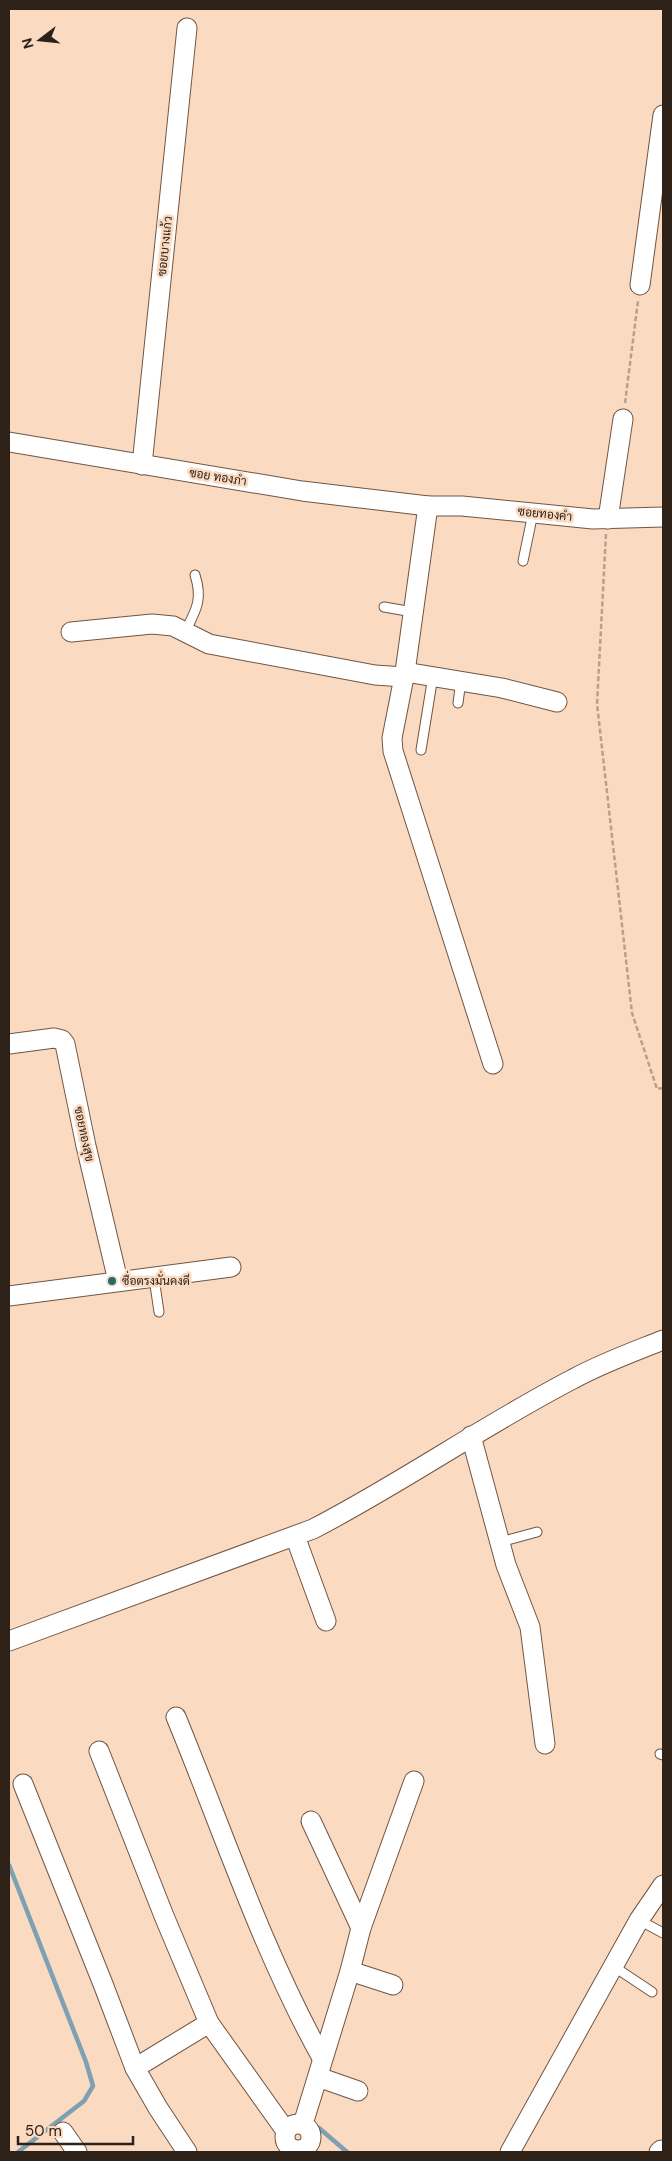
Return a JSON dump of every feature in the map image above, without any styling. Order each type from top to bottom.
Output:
[{"type":"street","name":"ซอยบางแก้ว","points":[[142,465],[187,28]]},
{"type":"street","points":[[640,285],[663,115]]},
{"type":"street","points":[[602,519],[623,419]]},
{"type":"street","name":"ซอย ทองภํา","points":[[9,442],[302,491],[428,506]]},
{"type":"street","points":[[428,506],[404,674],[392,738],[393,751],[493,1064]]},
{"type":"street","name":"ซอยทองคำ","points":[[428,506],[462,506],[602,519],[663,516]]},
{"type":"street","points":[[71,632],[152,624],[173,626],[209,644],[375,675],[404,674],[461,680],[521,692],[557,702]]},
{"type":"street","name":"ซอยทองสุข","points":[[9,1044],[54,1038],[62,1040],[65,1044],[86,1146],[118,1281]]},
{"type":"street","points":[[9,1296],[232,1267]]},
{"type":"street","points":[[9,1641],[295,1536],[344,1513],[471,1436],[573,1378],[663,1340]]},
{"type":"street","points":[[471,1436],[506,1565],[530,1627],[545,1744]]},
{"type":"street","points":[[295,1536],[326,1620]]},
{"type":"street","points":[[176,1716],[257,1920],[297,2012],[322,2058]]},
{"type":"street","points":[[99,1751],[164,1916],[209,2023],[294,2127],[311,2133],[317,2147],[293,2151],[286,2142],[294,2127],[318,2077],[361,1928],[414,1781]]},
{"type":"street","points":[[23,1784],[104,1984],[135,2068],[187,2152]]},
{"type":"street","points":[[311,1822],[361,1928]]},
{"type":"street","points":[[510,2152],[639,1920],[663,1885]]},
{"type":"street","points":[[350,1971],[393,1985]]},
{"type":"street","points":[[135,2068],[209,2023]]},
{"type":"street","points":[[318,2077],[358,2091]]},
{"type":"street","points":[[63,2132],[77,2152]]},
{"type":"lane","points":[[523,561],[533,512]]},
{"type":"lane","points":[[185,633],[199,602],[200,593],[195,575]]},
{"type":"lane","points":[[384,607],[413,612]]},
{"type":"lane","points":[[421,750],[433,676]]},
{"type":"lane","points":[[458,703],[461,680]]},
{"type":"lane","points":[[154,1278],[159,1312]]},
{"type":"lane","points":[[500,1542],[537,1532]]},
{"type":"lane","points":[[639,1920],[663,1933]]},
{"type":"lane","points":[[613,1966],[652,1992]]},
{"type":"path","points":[[623,419],[640,285]]},
{"type":"path","points":[[602,519],[597,704],[632,1013],[656,1090],[663,1088]]},
{"type":"waterway","points":[[9,1865],[86,2062],[93,2086],[84,2101],[18,2152]]},
{"type":"waterway","points":[[319,2128],[347,2152]]},
{"type":"place","name":"ซื่อตรงมั่นคงดี","points":[[112,1281]]}]
